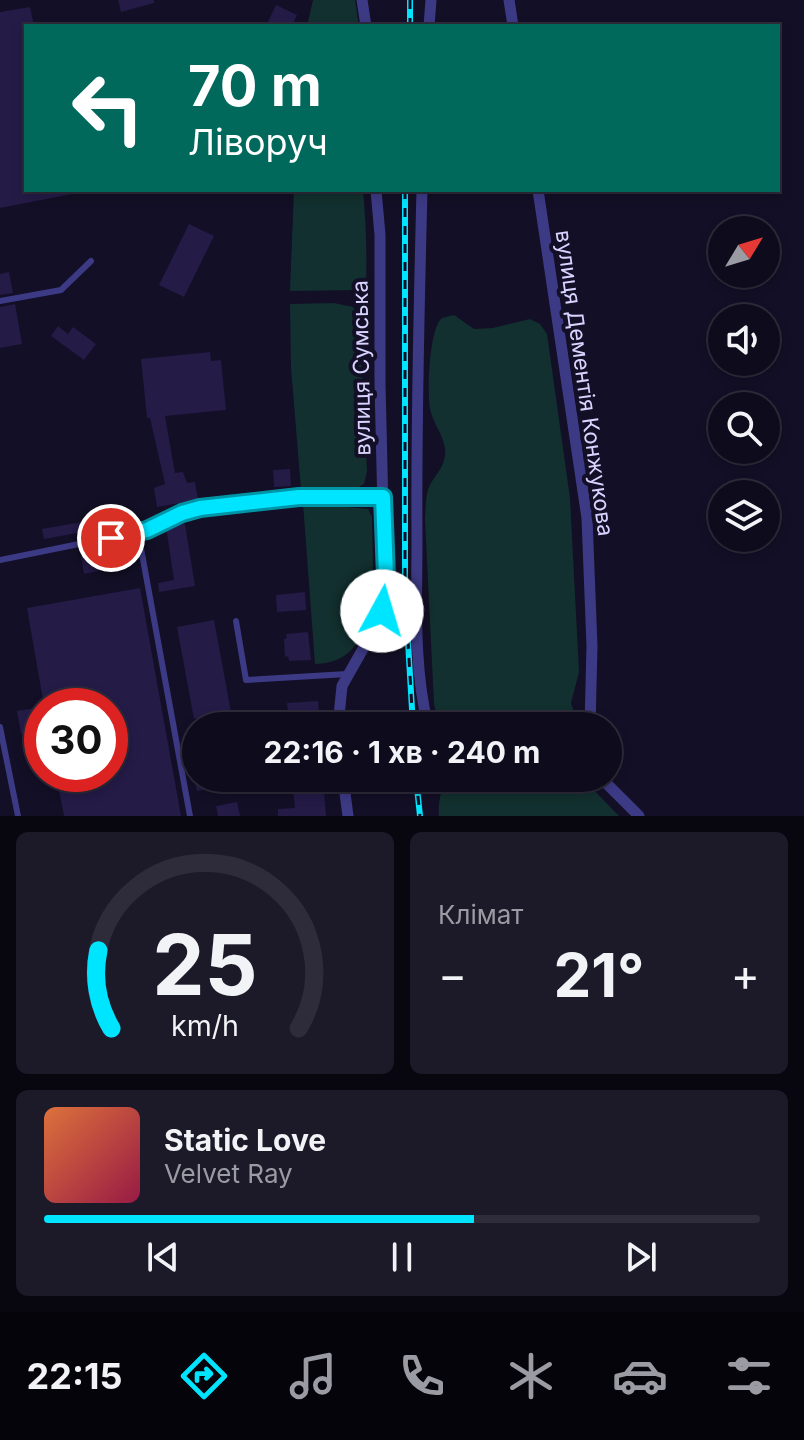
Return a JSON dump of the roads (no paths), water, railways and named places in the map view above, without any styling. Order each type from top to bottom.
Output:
[{"type":"street","points":[[362,0],[366,24]]},
{"type":"street","points":[[429,24],[431,0]]},
{"type":"street","points":[[509,0],[513,24]]},
{"type":"street","name":"вулиця Сумська","points":[[338,712],[339,698],[347,674],[367,643],[382,611],[386,576],[380,235],[376,192]]},
{"type":"street","points":[[422,192],[416,449],[417,637],[424,712]]},
{"type":"street","name":"вулиця Дементія Конжукова","points":[[538,192],[587,518],[592,646],[590,712]]},
{"type":"street","points":[[345,792],[348,816]]},
{"type":"street","points":[[615,792],[639,815]]},
{"type":"lane","points":[[0,301],[61,290],[91,261]]},
{"type":"lane","points":[[0,560],[138,532],[200,508],[299,497],[383,497]]},
{"type":"lane","points":[[138,532],[190,816]]},
{"type":"lane","points":[[236,621],[246,680],[347,674]]},
{"type":"lane","points":[[0,727],[18,816]]},
{"type":"railway","points":[[410,0],[410,24]]},
{"type":"railway","points":[[405,192],[405,591],[412,712]]},
{"type":"railway","points":[[417,792],[420,816]]}]
